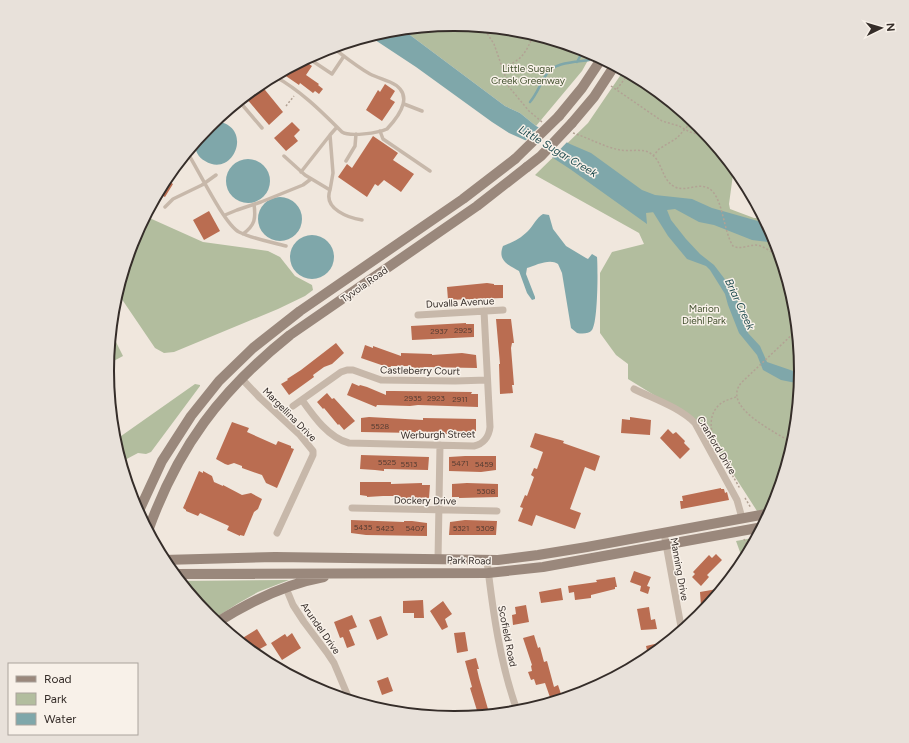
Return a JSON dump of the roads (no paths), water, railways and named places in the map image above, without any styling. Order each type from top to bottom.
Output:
[{"type":"main road","name":"Tyvola Road","points":[[141,505],[162,460],[191,416],[220,381],[252,348],[300,311],[463,199],[515,159],[559,116],[582,88],[599,63]]},
{"type":"main road","name":"Tyvola Road","points":[[150,525],[165,488],[187,447],[209,415],[241,378],[267,354],[290,336],[486,200],[541,156],[571,128],[612,70]]},
{"type":"main road","name":"Park Road","points":[[170,560],[274,557],[487,561],[510,560],[763,514]]},
{"type":"main road","name":"Park Road","points":[[180,574],[488,573],[543,567],[756,528]]},
{"type":"main road","points":[[222,620],[254,601],[286,588],[319,578],[355,573]]},
{"type":"street","name":"Duvalla Avenue","points":[[418,315],[503,310]]},
{"type":"street","name":"Werburgh Street","points":[[302,400],[331,434],[346,442],[361,444],[440,445],[477,445],[482,443],[487,436],[490,427],[484,311]]},
{"type":"street","name":"Castleberry Court","points":[[293,406],[341,372],[347,370],[357,370],[381,380],[487,380]]},
{"type":"street","name":"Margellina Drive","points":[[241,378],[300,436],[313,452],[277,534]]},
{"type":"street","name":"Cranford Drive","points":[[634,389],[669,406],[694,423],[737,500],[742,518]]},
{"type":"street","points":[[438,560],[440,445]]},
{"type":"street","name":"Dockery Drive","points":[[352,508],[497,511]]},
{"type":"street","name":"Manning Drive","points":[[664,533],[681,626]]},
{"type":"street","name":"Scofield Road","points":[[487,561],[492,608],[499,646],[516,706]]},
{"type":"street","name":"Arundel Drive","points":[[286,588],[293,605],[334,663],[347,695]]},
{"type":"lane","points":[[280,79],[316,106],[346,134],[380,131],[389,127],[404,104],[404,94],[396,86],[368,72],[338,52]]},
{"type":"lane","points":[[314,62],[332,74],[344,56]]},
{"type":"lane","points":[[404,104],[422,111]]},
{"type":"lane","points":[[242,105],[262,128]]},
{"type":"lane","points":[[301,172],[337,126]]},
{"type":"lane","points":[[380,131],[384,139],[430,171]]},
{"type":"lane","points":[[346,161],[355,146],[356,134]]},
{"type":"lane","points":[[330,135],[333,173],[328,195],[329,201],[336,210],[347,216],[362,220]]},
{"type":"lane","points":[[284,156],[310,179],[330,190]]},
{"type":"lane","points":[[190,157],[233,228],[243,234],[286,246]]},
{"type":"lane","points":[[165,207],[173,199],[216,175]]},
{"type":"lane","points":[[225,215],[303,185],[310,179]]},
{"type":"lane","points":[[243,234],[254,223],[254,204]]},
{"type":"water","name":"Little Sugar Creek","points":[[409,34],[505,106],[520,113],[536,126],[591,153],[642,190],[655,195],[692,199],[712,208],[760,222],[769,242],[752,240],[714,225],[699,222],[675,209],[667,210],[671,220],[686,239],[700,254],[714,265],[727,282],[743,311],[748,333],[760,346],[767,362],[795,372],[795,383],[781,380],[763,370],[757,355],[739,333],[725,294],[710,270],[706,266],[687,259],[668,236],[653,212],[646,213],[647,224],[570,169],[527,141],[509,133],[492,122],[416,67],[376,41]]},
{"type":"water","points":[[222,123],[227,125],[234,131],[237,140],[236,149],[231,157],[224,163],[215,165],[205,161],[200,158],[196,151],[198,147]]},
{"type":"water","points":[[248,159],[260,163],[266,169],[270,181],[266,193],[260,199],[248,203],[236,199],[230,193],[226,181],[230,169],[236,163]]},
{"type":"water","points":[[280,197],[292,201],[298,207],[302,219],[298,231],[292,237],[280,241],[268,237],[262,231],[258,219],[262,207],[268,201]]},
{"type":"water","points":[[543,214],[549,215],[553,229],[566,246],[588,259],[592,254],[597,257],[595,317],[592,330],[589,332],[583,334],[577,333],[571,328],[562,273],[558,264],[555,262],[547,262],[527,268],[526,274],[535,297],[535,299],[532,300],[527,293],[519,271],[503,259],[503,246],[522,236]]},
{"type":"water","points":[[312,235],[324,239],[330,245],[334,257],[330,269],[324,275],[312,279],[300,275],[294,269],[290,257],[294,245],[300,239]]},
{"type":"waterway","points":[[577,62],[581,55]]},
{"type":"waterway","points":[[530,102],[535,96],[546,75],[554,67],[565,63],[589,60]]},
{"type":"park label","name":"Little Sugar Creek Greenway","points":[[528,74]]},
{"type":"park label","name":"Marion Diehl Park","points":[[704,314]]},
{"type":"water label","name":"Briar Creek","points":[[740,304]]}]
